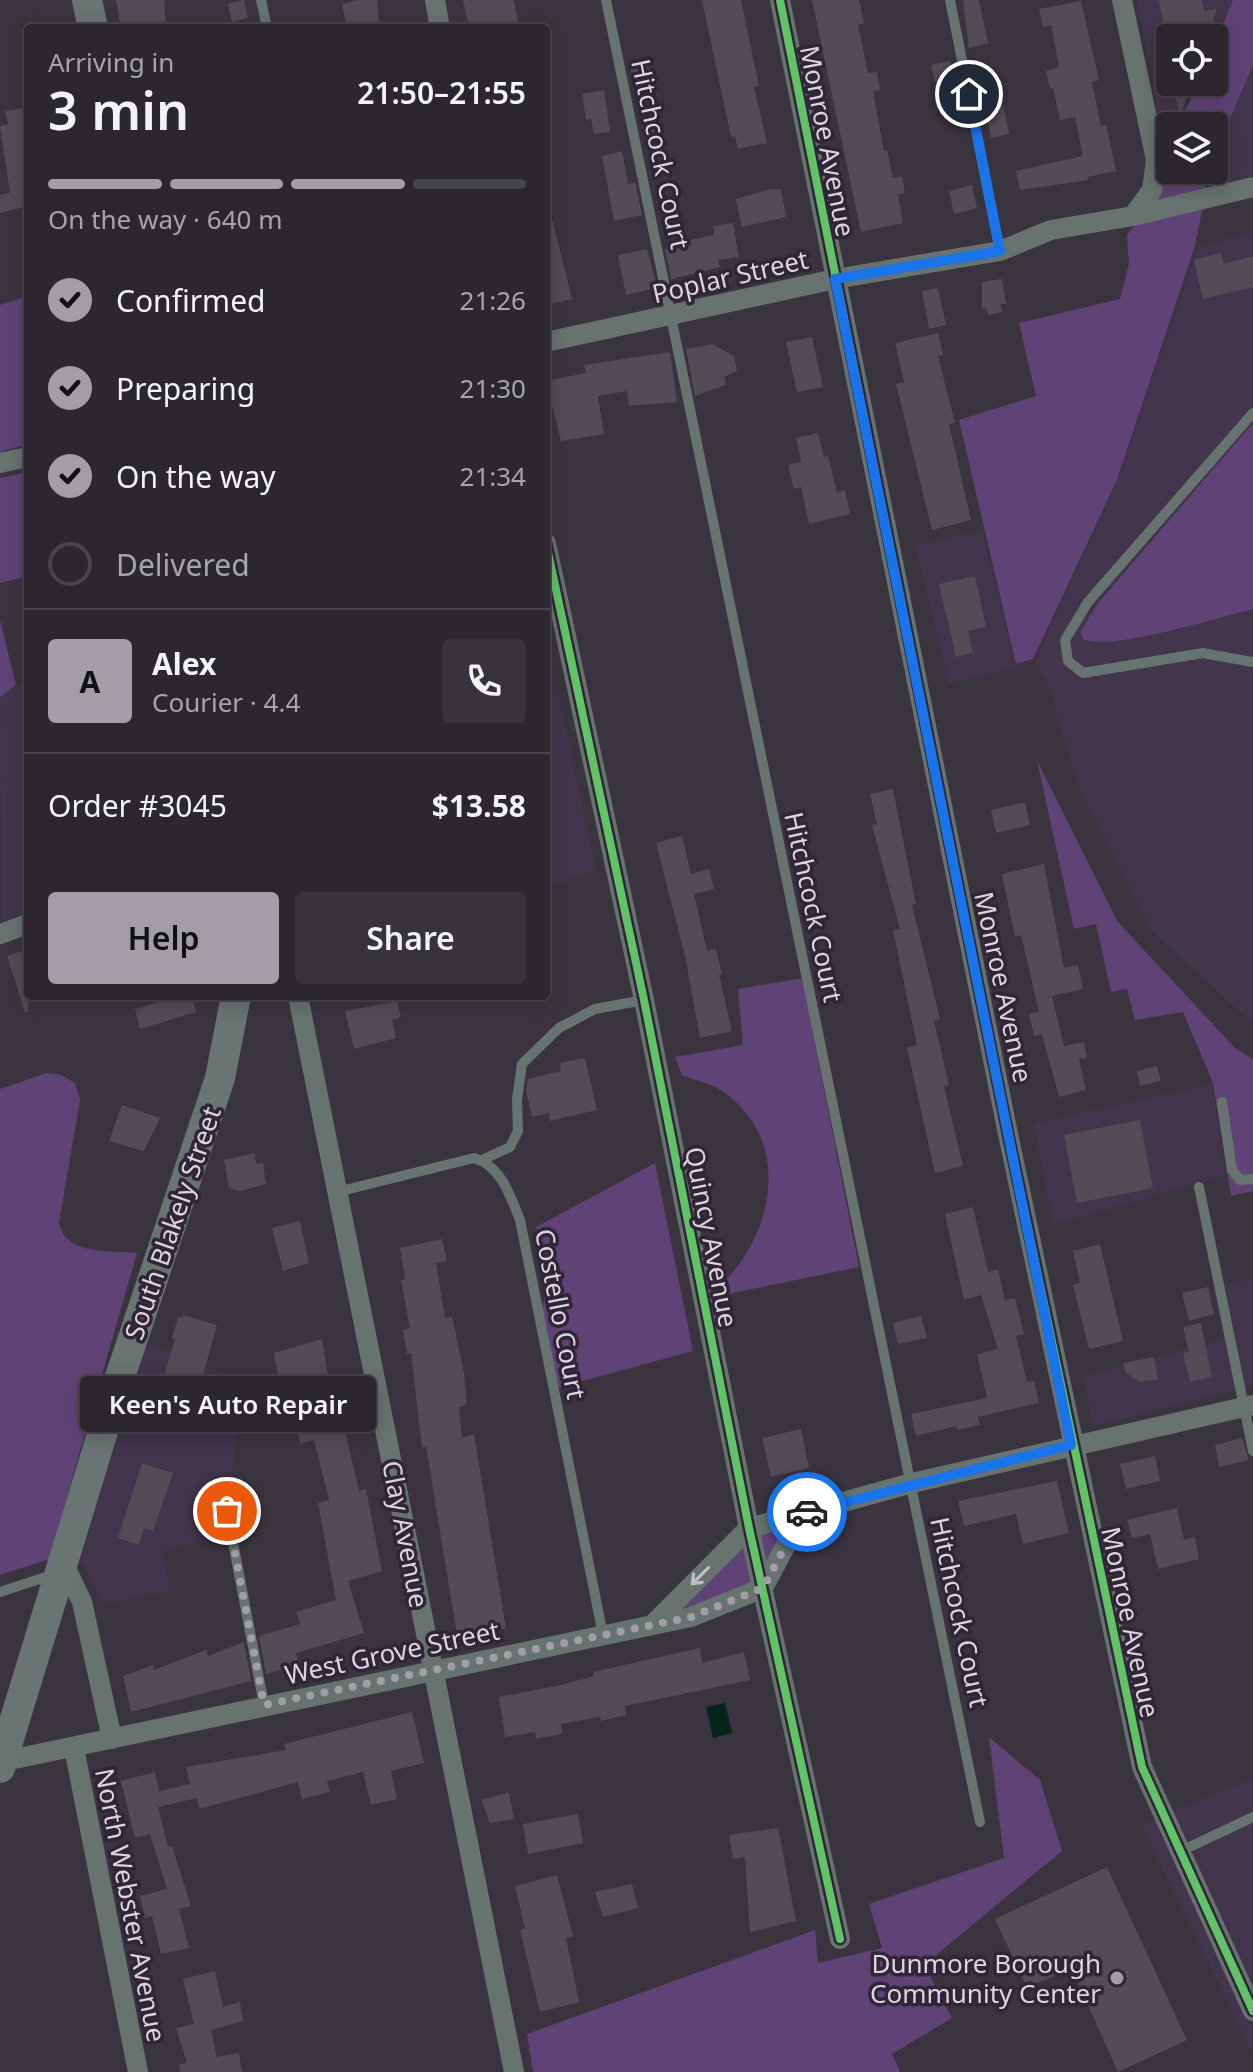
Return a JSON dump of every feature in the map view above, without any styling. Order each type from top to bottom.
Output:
[{"type":"main road","points":[[87,0],[92,24]]},
{"type":"main road","name":"South Blakely Street","points":[[1,1764],[60,1567],[220,1078],[235,1000]]},
{"type":"street","points":[[435,0],[439,24]]},
{"type":"street","name":"Monroe Avenue","points":[[780,0],[1071,1445],[1142,1767],[1253,2011]]},
{"type":"street","points":[[1122,0],[1156,160],[1152,190],[1133,216]]},
{"type":"street","name":"Poplar Street","points":[[550,341],[835,279],[1000,251],[1051,230],[1133,216],[1253,187]]},
{"type":"street","points":[[0,463],[24,458]]},
{"type":"street","name":"Quincy Avenue","points":[[550,562],[644,1000],[749,1528],[840,1939]]},
{"type":"street","points":[[0,934],[24,925]]},
{"type":"street","name":"Clay Avenue","points":[[299,1000],[514,2072]]},
{"type":"street","points":[[652,1625],[749,1528],[912,1483],[1248,1406]]},
{"type":"street","points":[[763,1588],[803,1513]]},
{"type":"street","name":"North Webster Avenue","points":[[60,1567],[82,1602],[112,1739]]},
{"type":"street","name":"West Grove Street","points":[[1,1764],[264,1705],[691,1617],[763,1588]]},
{"type":"street","name":"North Webster Avenue","points":[[74,1748],[138,2072]]},
{"type":"lane","points":[[261,0],[266,24]]},
{"type":"lane","name":"Hitchcock Court","points":[[606,0],[980,1822]]},
{"type":"lane","points":[[950,0],[1000,251]]},
{"type":"lane","points":[[1253,413],[1088,602],[1065,640],[1068,661],[1083,673],[1203,653],[1253,662]]},
{"type":"lane","points":[[337,1192],[474,1158],[482,1160],[510,1147],[518,1131],[517,1099],[522,1064],[559,1028],[571,1021],[595,1009],[644,1000]]},
{"type":"lane","points":[[1222,1102],[1232,1170],[1240,1180],[1253,1179]]},
{"type":"lane","name":"Costello Court","points":[[482,1160],[489,1162],[499,1175],[520,1220],[603,1635]]},
{"type":"lane","points":[[1199,1187],[1248,1406],[1253,1451]]},
{"type":"lane","points":[[227,1511],[264,1705]]},
{"type":"lane","points":[[0,1592],[60,1567]]},
{"type":"lane","points":[[1179,1852],[1253,1817]]},
{"type":"shaded area","points":[[1137,0],[1234,0],[1222,24],[1156,24],[1156,96],[1187,96],[1180,112],[1159,112]]},
{"type":"shaded area","points":[[1233,0],[1253,0],[1253,65],[1228,123],[1228,112],[1185,112],[1192,96],[1228,96],[1228,24],[1223,24]]},
{"type":"shaded area","points":[[1253,65],[1253,175],[1228,181],[1228,123]]},
{"type":"shaded area","points":[[1159,184],[1207,184],[1195,246],[1117,480],[1033,659],[1016,664],[959,420],[1036,396],[1019,323],[1120,299],[1129,264],[1127,235],[1153,202]]},
{"type":"shaded area","points":[[1253,232],[1253,423],[1098,603],[1081,631],[1201,622],[1253,609],[1253,1024],[1152,931],[1080,788],[1057,717],[1054,697],[1035,660],[1118,480],[1198,247]]},
{"type":"shaded area","points":[[24,297],[24,445],[0,452],[0,305]]},
{"type":"shaded area","points":[[1253,423],[1253,609],[1139,637],[1096,642],[1083,639],[1081,631],[1098,603]]},
{"type":"shaded area","points":[[24,473],[24,577],[0,583],[0,478]]},
{"type":"shaded area","points":[[982,531],[1016,667],[949,684],[915,545]]},
{"type":"shaded area","points":[[0,620],[16,685],[0,697]]},
{"type":"shaded area","points":[[550,656],[596,871],[550,887]]},
{"type":"shaded area","points":[[24,683],[24,916],[2,924],[0,697]]},
{"type":"shaded area","points":[[1037,761],[1117,921],[1235,1048],[1253,1059],[1253,1191],[1231,1196],[1213,1083],[1183,1012],[1135,1020],[1127,989],[1111,992],[1096,924],[1074,929]]},
{"type":"shaded area","points":[[802,978],[859,1267],[728,1294],[725,1281],[756,1236],[765,1210],[767,1158],[759,1133],[744,1110],[722,1091],[682,1075],[675,1057],[743,1045],[738,989]]},
{"type":"shaded area","points":[[47,1073],[61,1075],[75,1083],[80,1100],[59,1223],[63,1234],[70,1241],[90,1249],[137,1253],[49,1559],[0,1575],[0,1089]]},
{"type":"shaded area","points":[[1212,1084],[1226,1175],[1053,1225],[1034,1123]]},
{"type":"shaded area","points":[[655,1163],[693,1351],[553,1389],[542,1308],[547,1287],[536,1227]]},
{"type":"shaded area","points":[[1253,1279],[1253,1386],[1093,1427],[1083,1376],[1228,1338],[1220,1285]]},
{"type":"shaded area","points":[[148,1344],[241,1380],[233,1471],[206,1480],[222,1536],[162,1552],[170,1591],[103,1604],[80,1560]]},
{"type":"shaded area","points":[[803,1513],[763,1588],[652,1625],[749,1528]]},
{"type":"shaded area","points":[[725,1703],[732,1733],[713,1738],[706,1707]]},
{"type":"shaded area","points":[[989,1737],[1040,1780],[1062,1851],[924,1965],[952,2018],[892,2054],[900,2072],[533,2072],[527,2034],[815,1930],[818,1963],[882,1948],[869,1904],[1004,1858]]},
{"type":"shaded area","points":[[1253,1778],[1253,2054],[1141,1824]]},
{"type":"building","points":[[116,0],[164,0],[166,24],[120,24]]},
{"type":"building","points":[[244,0],[248,18],[232,22],[228,4]]},
{"type":"building","points":[[377,0],[379,22],[346,24],[342,4]]},
{"type":"building","points":[[463,0],[514,0],[518,24],[468,24]]},
{"type":"building","points":[[702,0],[741,0],[759,86],[754,87],[767,143],[738,149],[735,136],[731,137]]},
{"type":"building","points":[[812,0],[859,0],[864,23],[858,25],[868,73],[877,72],[880,90],[873,91],[884,151],[887,150],[893,178],[902,176],[905,193],[898,194],[903,223],[861,232]]},
{"type":"building","points":[[963,0],[979,0],[988,43],[969,48]]},
{"type":"building","points":[[1159,0],[1202,0],[1204,11],[1217,9],[1212,24],[1163,24]]},
{"type":"building","points":[[1081,1],[1099,80],[1092,82],[1101,126],[1106,125],[1116,171],[1088,177],[1088,180],[1020,190],[1016,171],[1083,156],[1075,117],[1060,120],[1053,88],[1050,89],[1046,71],[1059,67],[1051,25],[1043,27],[1039,9]]},
{"type":"building","points":[[950,61],[953,78],[935,82],[931,65]]},
{"type":"building","points":[[648,62],[652,85],[634,88],[630,65]]},
{"type":"building","points":[[999,85],[1009,134],[991,138],[981,89]]},
{"type":"building","points":[[604,90],[610,132],[594,134],[591,119],[586,120],[582,94]]},
{"type":"building","points":[[1176,96],[1187,96],[1181,112]]},
{"type":"building","points":[[24,108],[24,207],[0,213],[0,195],[10,193],[0,126],[8,124],[5,111]]},
{"type":"building","points":[[659,121],[663,138],[646,142],[642,125]]},
{"type":"building","points":[[622,151],[628,184],[635,182],[642,215],[614,221],[602,156]]},
{"type":"building","points":[[972,185],[977,208],[954,214],[949,191]]},
{"type":"building","points":[[781,189],[786,217],[742,227],[736,199]]},
{"type":"building","points":[[550,222],[553,222],[572,299],[550,304]]},
{"type":"building","points":[[733,223],[739,257],[718,260],[720,267],[671,279],[665,249],[690,245],[689,240],[714,235],[713,226]]},
{"type":"building","points":[[647,249],[656,282],[652,283],[653,289],[626,295],[618,255]]},
{"type":"building","points":[[1221,253],[1224,264],[1253,256],[1253,287],[1203,299],[1194,260]]},
{"type":"building","points":[[1002,279],[1006,304],[1001,304],[1002,312],[988,315],[987,308],[982,309],[982,282]]},
{"type":"building","points":[[938,288],[946,325],[929,329],[922,291]]},
{"type":"building","points":[[938,333],[943,355],[938,356],[955,423],[949,424],[971,520],[932,530],[896,384],[904,382],[895,343]]},
{"type":"building","points":[[812,337],[823,387],[797,392],[786,342]]},
{"type":"building","points":[[712,344],[734,356],[737,371],[724,377],[726,385],[695,396],[686,349]]},
{"type":"building","points":[[670,352],[677,402],[629,406],[627,391],[598,396],[604,434],[561,441],[550,397],[550,380],[586,373],[584,365]]},
{"type":"building","points":[[818,433],[824,457],[828,456],[837,492],[845,490],[850,514],[809,524],[801,487],[794,489],[788,465],[801,462],[796,438]]},
{"type":"building","points":[[975,576],[986,627],[968,631],[973,653],[956,657],[939,584]]},
{"type":"building","points":[[893,789],[916,904],[912,905],[940,1019],[934,1021],[949,1085],[944,1086],[963,1166],[935,1173],[907,1048],[917,1045],[893,930],[900,929],[872,825],[877,824],[870,794]]},
{"type":"building","points":[[1025,802],[1030,825],[996,833],[991,810]]},
{"type":"building","points":[[682,836],[691,874],[709,869],[714,889],[694,894],[707,951],[716,949],[732,1031],[700,1038],[685,956],[656,843]]},
{"type":"building","points":[[1044,864],[1064,968],[1078,965],[1083,989],[1052,996],[1064,1046],[1084,1042],[1087,1058],[1079,1059],[1086,1090],[1059,1097],[1042,1034],[1034,1036],[1029,1014],[1039,1012],[1021,935],[1015,937],[1002,874]]},
{"type":"building","points":[[24,950],[24,1000],[28,1000],[28,1012],[25,1012],[7,956]]},
{"type":"building","points":[[193,1000],[196,1012],[140,1029],[135,1009],[159,1002]]},
{"type":"building","points":[[397,1001],[401,1017],[392,1020],[396,1038],[354,1049],[345,1011]]},
{"type":"building","points":[[585,1058],[597,1110],[550,1121],[549,1113],[532,1117],[526,1090],[528,1079],[561,1071],[560,1063]]},
{"type":"building","points":[[1157,1066],[1161,1081],[1140,1086],[1137,1071]]},
{"type":"building","points":[[122,1105],[160,1118],[144,1151],[109,1141]]},
{"type":"building","points":[[1140,1120],[1153,1188],[1077,1203],[1064,1135]]},
{"type":"building","points":[[255,1153],[256,1164],[263,1163],[266,1184],[240,1191],[229,1188],[224,1160]]},
{"type":"building","points":[[973,1207],[988,1272],[998,1269],[1005,1300],[1015,1298],[1024,1334],[1016,1336],[1027,1382],[1034,1381],[1039,1403],[978,1417],[980,1425],[957,1430],[956,1426],[916,1436],[911,1414],[987,1398],[977,1354],[998,1349],[981,1295],[964,1300],[945,1214]]},
{"type":"building","points":[[300,1221],[309,1263],[283,1271],[272,1228]]},
{"type":"building","points":[[442,1239],[447,1261],[436,1263],[445,1318],[452,1316],[464,1373],[467,1404],[459,1407],[462,1438],[474,1434],[506,1628],[458,1641],[426,1446],[422,1448],[411,1353],[407,1354],[403,1330],[410,1328],[401,1280],[405,1279],[400,1248]]},
{"type":"building","points":[[1100,1244],[1123,1341],[1089,1349],[1073,1285],[1080,1283],[1073,1251]]},
{"type":"building","points":[[1208,1287],[1214,1314],[1189,1321],[1182,1293]]},
{"type":"building","points":[[183,1315],[217,1325],[189,1425],[152,1415],[175,1339],[172,1338],[178,1317],[182,1318]]},
{"type":"building","points":[[921,1316],[927,1338],[898,1344],[893,1323]]},
{"type":"building","points":[[1201,1323],[1212,1377],[1190,1382],[1183,1353],[1189,1352],[1183,1327]]},
{"type":"building","points":[[322,1339],[329,1382],[339,1378],[348,1429],[345,1430],[359,1491],[366,1489],[382,1571],[348,1581],[364,1633],[296,1653],[299,1665],[266,1674],[259,1636],[300,1624],[296,1612],[336,1600],[318,1503],[329,1500],[314,1440],[300,1444],[288,1374],[278,1377],[274,1353]]},
{"type":"building","points":[[1154,1357],[1158,1379],[1140,1382],[1126,1373],[1123,1363]]},
{"type":"building","points":[[801,1429],[809,1468],[771,1477],[762,1438]]},
{"type":"building","points":[[1242,1438],[1249,1460],[1219,1467],[1215,1445]]},
{"type":"building","points":[[1155,1456],[1160,1481],[1126,1489],[1120,1464]]},
{"type":"building","points":[[142,1463],[173,1473],[153,1531],[144,1528],[139,1545],[118,1538]]},
{"type":"building","points":[[1057,1481],[1069,1533],[1023,1544],[1016,1514],[964,1526],[958,1501]]},
{"type":"building","points":[[1177,1508],[1184,1540],[1195,1537],[1199,1559],[1158,1569],[1150,1534],[1132,1538],[1127,1520]]},
{"type":"building","points":[[244,1642],[251,1681],[131,1712],[123,1676],[153,1665],[154,1670],[206,1650],[208,1656]]},
{"type":"building","points":[[700,1648],[702,1663],[744,1652],[750,1680],[625,1706],[626,1715],[601,1721],[600,1717],[561,1724],[562,1734],[536,1739],[535,1732],[505,1737],[499,1697],[561,1685],[594,1676],[593,1672]]},
{"type":"building","points":[[412,1712],[424,1763],[391,1771],[397,1799],[371,1805],[363,1772],[327,1781],[330,1792],[302,1799],[298,1782],[199,1809],[197,1798],[158,1807],[168,1847],[172,1846],[191,1906],[179,1909],[189,1948],[161,1954],[152,1916],[145,1918],[140,1896],[167,1889],[150,1834],[135,1838],[121,1781],[155,1772],[159,1791],[190,1784],[186,1767],[286,1750],[284,1744]]},
{"type":"building","points":[[509,1792],[514,1819],[490,1823],[481,1800]]},
{"type":"building","points":[[578,1814],[583,1843],[528,1854],[523,1824]]},
{"type":"building","points":[[778,1828],[796,1921],[750,1932],[745,1857],[733,1859],[729,1835]]},
{"type":"building","name":"Dunmore Borough Community Center","points":[[1107,1867],[1187,2040],[1118,2072],[1071,1968],[1027,1988],[995,1919]]},
{"type":"building","points":[[557,1875],[573,1936],[566,1938],[579,2002],[540,2012],[520,1930],[525,1928],[515,1886]]},
{"type":"building","points":[[632,1884],[638,1908],[603,1917],[595,1892]]},
{"type":"building","points":[[215,1971],[223,2007],[240,2002],[243,2021],[211,2030],[217,2057],[239,2053],[242,2072],[180,2072],[179,2064],[187,2063],[176,2028],[194,2024],[183,1979]]},
{"type":"cycle path","points":[[780,0],[1008,1134],[1142,1767],[1253,2011]]},
{"type":"cycle path","points":[[550,562],[644,1000],[749,1528],[840,1939]]},
{"type":"way so far","points":[[227,1511],[264,1705],[691,1617],[763,1588],[803,1513],[807,1512]]},
{"type":"place","name":"Keen's Auto Repair","points":[[227,1511]]},
{"type":"place","name":"Dunmore Borough Community Center","points":[[1117,1978]]},
{"type":"route","points":[[807,1512],[1071,1445],[835,279],[1000,251],[969,94]]}]
